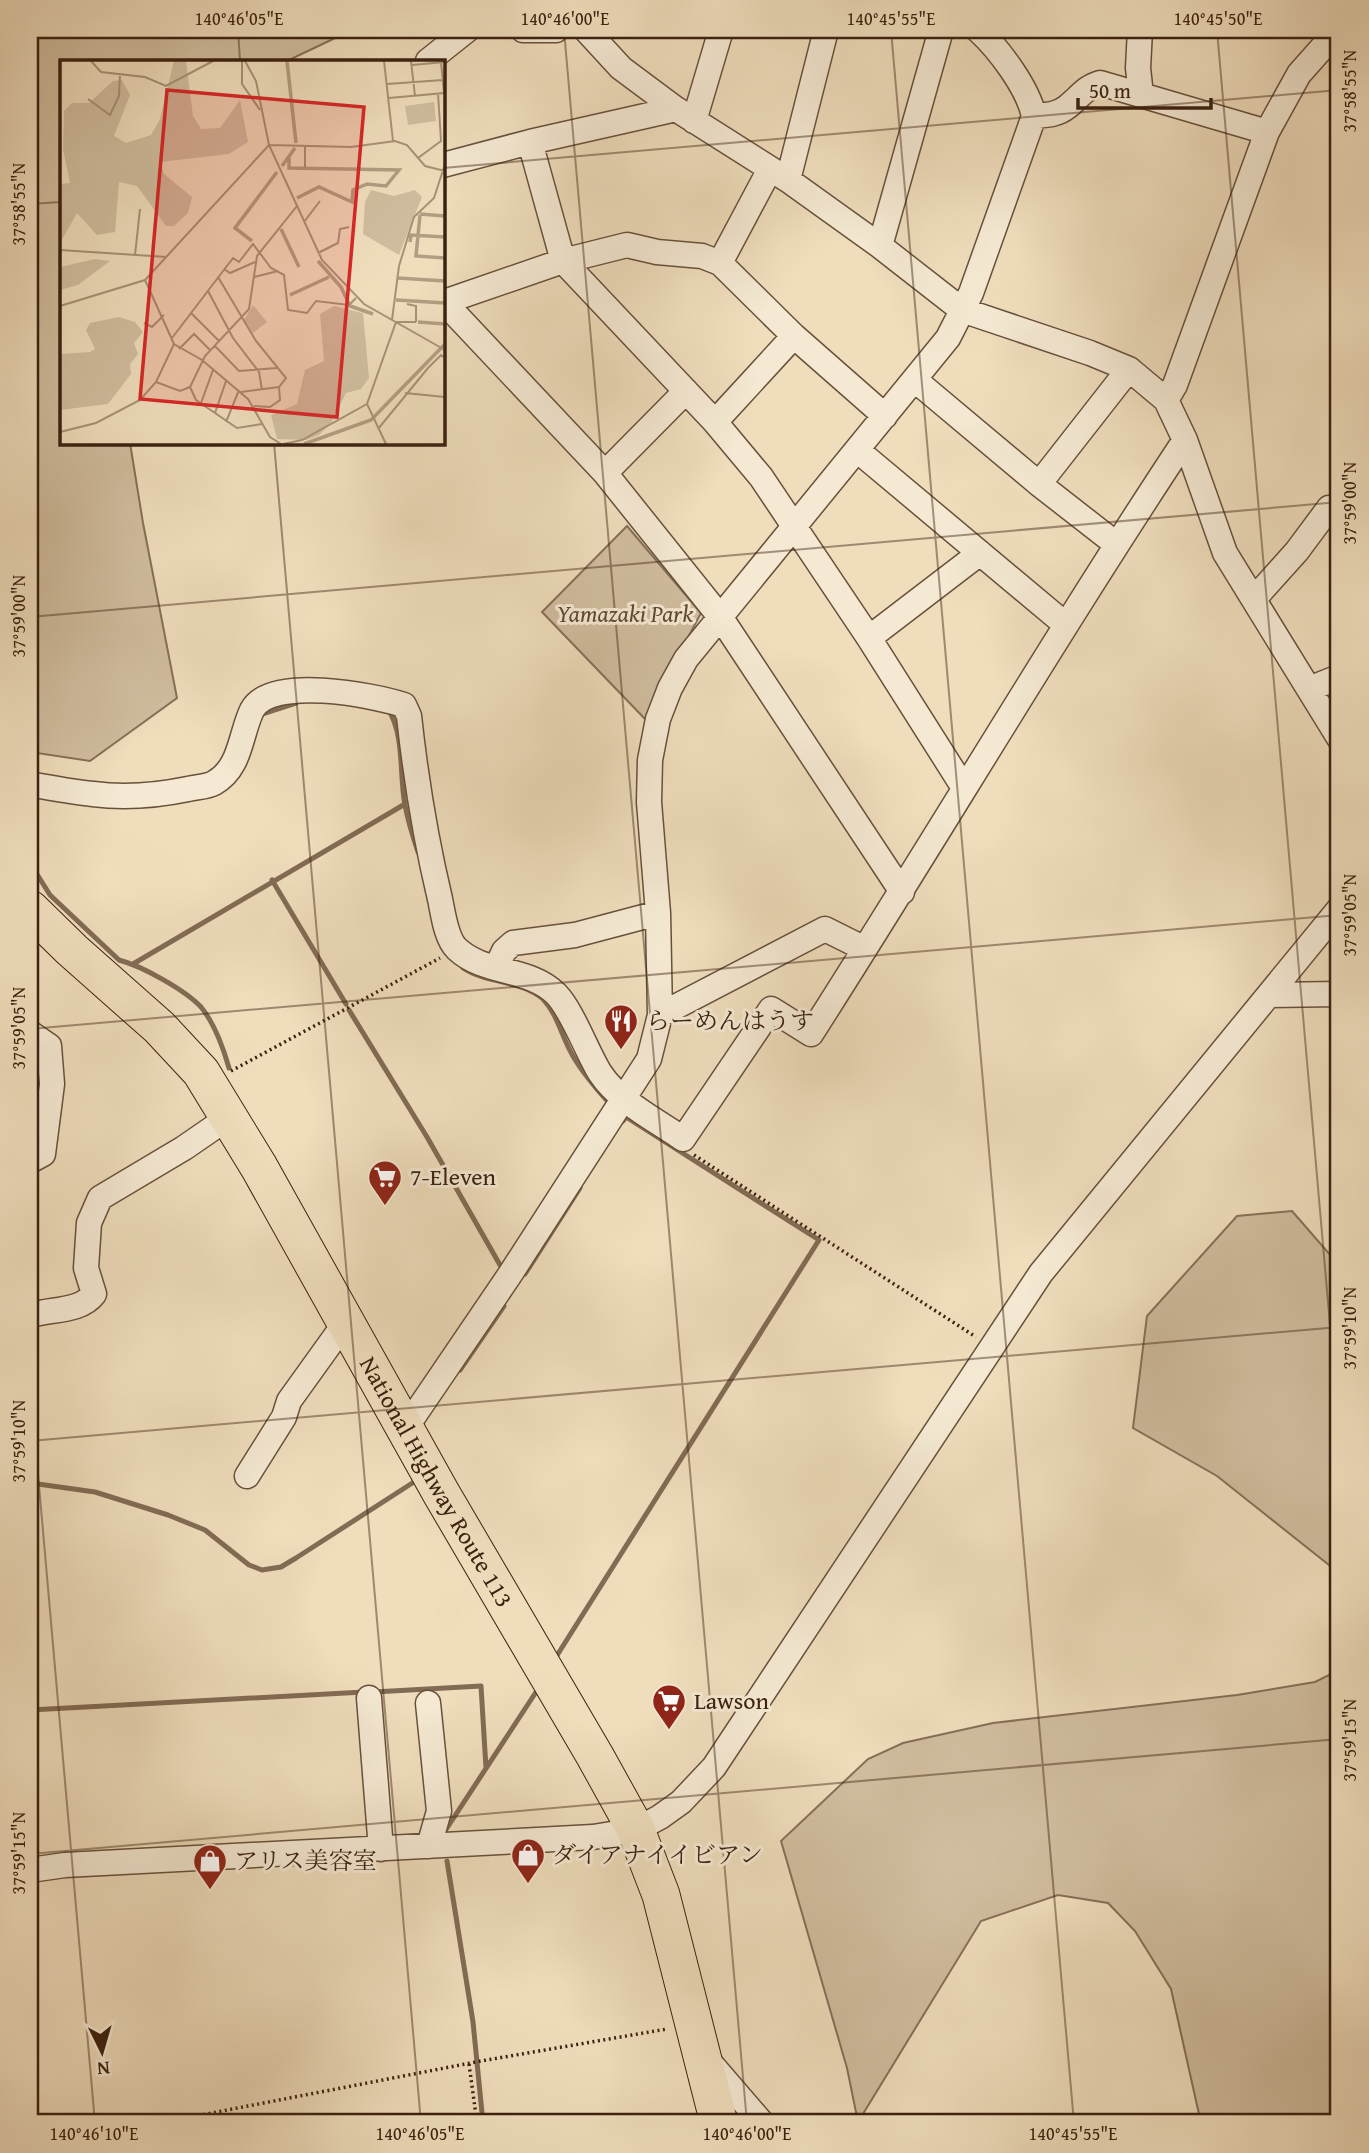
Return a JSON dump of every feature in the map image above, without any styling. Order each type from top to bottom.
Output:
[{"type":"highway","name":"National Highway Route 113","points":[[30,909],[159,1027],[201,1072],[291,1223],[405,1429],[596,1756],[636,1830],[661,1895],[719,2123]]},
{"type":"street","points":[[429,60],[467,30]]},
{"type":"street","points":[[523,30],[556,30]]},
{"type":"street","points":[[586,30],[621,68],[685,115],[779,175],[880,246],[962,310],[1129,369],[1166,400],[1185,439],[1225,553],[1339,738]]},
{"type":"street","points":[[685,115],[720,30]]},
{"type":"street","points":[[720,263],[779,175],[826,30]]},
{"type":"street","points":[[880,246],[942,30]]},
{"type":"street","points":[[405,1429],[509,1276],[649,1059],[660,1015],[657,913],[649,802],[652,750],[658,719],[670,688],[686,659],[948,338],[971,293],[1034,116],[1032,105],[1007,65],[978,30]]},
{"type":"street","points":[[1140,30],[1138,68],[1141,95]]},
{"type":"street","points":[[1166,400],[1175,385],[1267,132],[1299,74],[1338,30]]},
{"type":"street","points":[[1034,116],[1054,114],[1066,108],[1089,86],[1100,83],[1267,132]]},
{"type":"street","points":[[444,165],[530,142],[685,115]]},
{"type":"street","points":[[530,142],[563,261],[715,422],[761,477],[869,638],[964,788]]},
{"type":"street","points":[[444,302],[563,261],[627,245],[657,252],[702,256],[720,263],[794,336],[885,416]]},
{"type":"street","points":[[444,303],[605,473],[721,618],[902,892]]},
{"type":"street","points":[[715,422],[794,336]]},
{"type":"street","points":[[1038,484],[1129,369]]},
{"type":"street","points":[[915,380],[1038,484],[1116,544]]},
{"type":"street","points":[[605,473],[686,391]]},
{"type":"street","points":[[30,784],[95,795],[146,794],[213,784],[238,757],[253,708],[262,698],[272,694],[328,689],[404,705],[409,716],[423,828],[445,922],[454,947],[475,962],[533,978],[546,985],[559,997],[602,1075],[623,1098],[683,1139],[771,1009],[810,1034],[902,892],[1116,544],[1185,439]]},
{"type":"street","points":[[857,450],[1066,625]]},
{"type":"street","points":[[1254,599],[1297,551],[1329,508],[1339,509]]},
{"type":"street","points":[[869,638],[980,553]]},
{"type":"street","points":[[1309,689],[1339,677]]},
{"type":"street","points":[[30,1870],[65,1865],[593,1837],[636,1830],[681,1802],[714,1767],[1041,1273],[1339,909]]},
{"type":"street","points":[[496,968],[504,951],[513,943],[575,935],[657,913]]},
{"type":"street","points":[[660,1015],[825,929],[865,949]]},
{"type":"street","points":[[1269,995],[1339,994]]},
{"type":"street","points":[[30,1033],[49,1046],[52,1084],[43,1154],[30,1161]]},
{"type":"street","points":[[35,1314],[71,1308],[88,1301],[94,1294],[86,1268],[89,1223],[100,1198],[184,1148],[229,1117]]},
{"type":"street","points":[[247,1476],[285,1417],[289,1401],[345,1323]]},
{"type":"street","points":[[369,1698],[381,1849]]},
{"type":"street","points":[[428,1703],[439,1811],[429,1846]]},
{"type":"street","points":[[697,2038],[762,2123]]},
{"type":"path","points":[[208,1083],[447,955],[454,947]]},
{"type":"path","points":[[683,1139],[693,1154],[992,1347]]},
{"type":"path","points":[[160,2123],[481,2061],[697,2038]]},
{"type":"path","points":[[471,2063],[477,2123]]},
{"type":"green space","points":[[30,30],[352,30],[289,60],[60,60],[60,444],[130,444],[177,698],[90,761],[30,752]]},
{"type":"green space","name":"Yamazaki Park","points":[[627,526],[701,613],[645,719],[542,612]]},
{"type":"green space","points":[[1292,1211],[1339,1265],[1339,1573],[1217,1476],[1133,1428],[1147,1316],[1237,1216]]},
{"type":"green space","points":[[1339,1670],[1339,2123],[1201,2123],[1171,1989],[1135,1931],[1108,1903],[1058,1895],[981,1921],[858,2122],[847,2068],[781,1841],[868,1759],[903,1743],[993,1723],[1237,1695],[1315,1682]]},
{"type":"waterway","points":[[262,714],[296,703]]},
{"type":"waterway","points":[[388,709],[397,731],[405,805],[418,852]]},
{"type":"waterway","points":[[133,964],[405,804]]},
{"type":"waterway","points":[[30,863],[50,895],[119,960],[163,979],[201,1007],[218,1036],[229,1068]]},
{"type":"waterway","points":[[272,880],[346,1004]]},
{"type":"waterway","points":[[463,968],[483,977],[525,988],[543,999],[577,1063],[609,1103]]},
{"type":"waterway","points":[[349,1010],[427,1137],[500,1265]]},
{"type":"waterway","points":[[556,1657],[819,1240],[626,1117],[623,1121]]},
{"type":"waterway","points":[[525,1274],[580,1188]]},
{"type":"waterway","points":[[460,1370],[504,1306]]},
{"type":"waterway","points":[[30,1486],[38,1484],[95,1492],[168,1515],[205,1530],[249,1565],[262,1570],[281,1567],[417,1480]]},
{"type":"waterway","points":[[374,1692],[481,1686],[486,1768]]},
{"type":"waterway","points":[[445,1831],[538,1689]]},
{"type":"waterway","points":[[30,1710],[364,1692]]},
{"type":"waterway","points":[[447,1861],[473,2022],[483,2123]]},
{"type":"place","name":"らーめんはうす","points":[[621,1051]]},
{"type":"place","name":"7-Eleven","points":[[385,1207]]},
{"type":"place","name":"Lawson","points":[[669,1731]]},
{"type":"place","name":"ダイアナイイビアン","points":[[528,1885]]},
{"type":"place","name":"アリス美容室","points":[[210,1891]]}]
